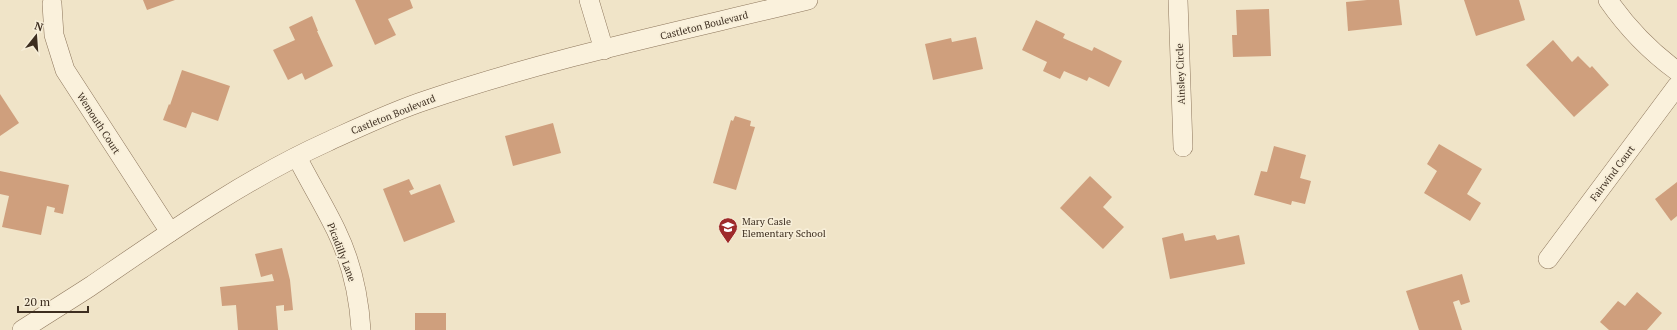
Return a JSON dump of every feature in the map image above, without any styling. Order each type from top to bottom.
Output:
[{"type":"street","points":[[589,0],[604,50]]},
{"type":"street","name":"Castleton Boulevard","points":[[22,330],[62,305],[170,232],[231,194],[326,142],[425,100],[517,71],[808,0]]},
{"type":"street","name":"Ainsley Circle","points":[[1178,0],[1183,147]]},
{"type":"street","points":[[1608,0],[1640,37],[1677,71]]},
{"type":"street","name":"Wemouth Court","points":[[52,4],[54,36],[65,70],[170,232]]},
{"type":"street","name":"Fairwind Court","points":[[1548,260],[1677,86]]},
{"type":"street","name":"Picadilly Lane","points":[[297,157],[336,229],[348,261],[356,291],[361,330]]},
{"type":"building","points":[[143,0],[175,0],[147,10]]},
{"type":"building","points":[[355,0],[410,0],[413,8],[388,19],[396,35],[375,45]]},
{"type":"building","points":[[1367,0],[1399,0],[1402,25],[1348,31],[1346,2]]},
{"type":"building","points":[[1464,0],[1519,0],[1525,20],[1476,36]]},
{"type":"building","points":[[1269,9],[1271,56],[1233,57],[1232,35],[1237,35],[1236,10]]},
{"type":"building","points":[[312,16],[333,66],[305,80],[302,73],[288,80],[273,50],[295,40],[289,27]]},
{"type":"building","points":[[1036,20],[1065,34],[1063,38],[1092,51],[1094,47],[1122,61],[1109,87],[1089,77],[1087,81],[1064,71],[1060,79],[1043,71],[1047,62],[1022,50]]},
{"type":"building","points":[[976,37],[983,69],[933,80],[925,44],[951,38],[952,42]]},
{"type":"building","points":[[1553,40],[1572,62],[1578,56],[1590,68],[1592,66],[1609,85],[1574,117],[1526,65]]},
{"type":"building","points":[[182,70],[230,86],[218,121],[192,112],[186,128],[163,120],[169,104],[170,105]]},
{"type":"building","points":[[0,94],[19,123],[0,136]]},
{"type":"building","points":[[735,116],[751,121],[750,126],[755,127],[736,190],[713,183],[731,120],[733,121]]},
{"type":"building","points":[[553,123],[561,153],[513,166],[505,136]]},
{"type":"building","points":[[1439,144],[1482,169],[1467,194],[1481,203],[1470,221],[1424,193],[1437,171],[1427,164]]},
{"type":"building","points":[[1274,146],[1306,155],[1300,178],[1311,181],[1305,204],[1292,201],[1291,205],[1254,195],[1261,171],[1267,172]]},
{"type":"building","points":[[0,171],[69,185],[63,214],[54,212],[55,208],[47,206],[41,235],[2,227],[9,196],[0,194]]},
{"type":"building","points":[[1090,176],[1112,197],[1103,207],[1124,227],[1103,249],[1060,208]]},
{"type":"building","points":[[409,179],[414,189],[409,191],[411,195],[440,184],[455,222],[404,242],[383,189]]},
{"type":"building","points":[[1677,182],[1677,216],[1671,221],[1655,199]]},
{"type":"building","points":[[1183,233],[1185,241],[1215,235],[1217,240],[1239,235],[1245,264],[1170,279],[1162,238]]},
{"type":"building","points":[[282,248],[290,280],[293,310],[284,311],[284,305],[276,306],[278,330],[238,330],[236,305],[222,306],[220,287],[274,281],[272,274],[261,277],[255,254]]},
{"type":"building","points":[[1462,274],[1470,302],[1461,305],[1459,300],[1453,302],[1462,330],[1419,330],[1406,291]]},
{"type":"building","points":[[1637,292],[1662,313],[1647,330],[1609,330],[1600,322],[1618,301],[1625,306]]},
{"type":"building","points":[[415,313],[446,313],[446,330],[415,330]]},
{"type":"place","name":"Mary Casle Elementary School","points":[[728,244]]}]
